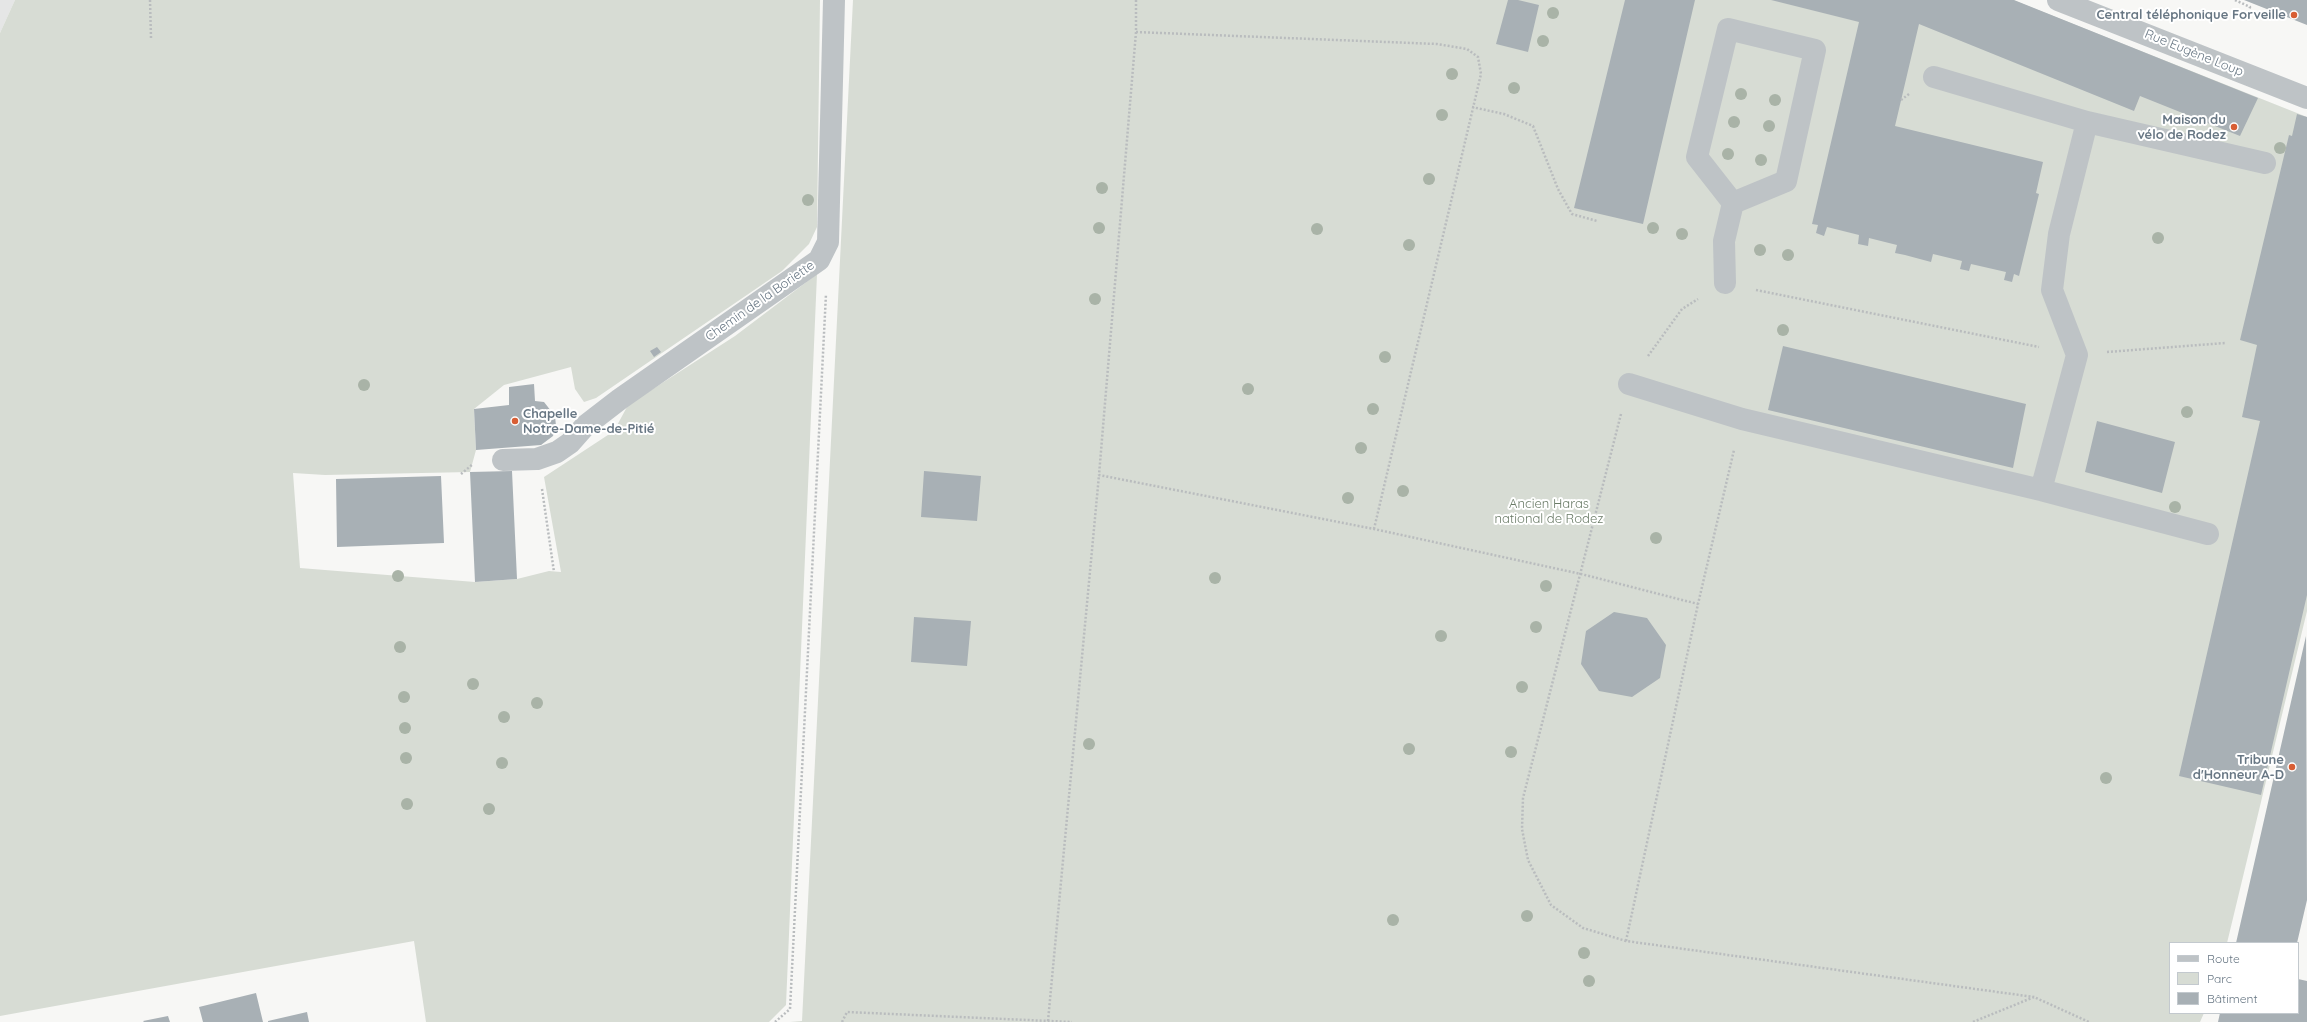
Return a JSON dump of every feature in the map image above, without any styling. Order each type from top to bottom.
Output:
[{"type":"street","name":"Chemin de la Boriette","points":[[503,460],[537,459],[557,452],[570,443],[585,426],[620,399],[819,260],[828,242],[834,0]]},
{"type":"street","name":"Rue Eugène Loup","points":[[2058,0],[2104,8],[2307,98]]},
{"type":"street","points":[[1728,29],[1815,50],[1786,181],[1733,203],[1697,157],[1728,29]]},
{"type":"street","points":[[1934,78],[2086,122],[2265,163]]},
{"type":"street","points":[[2041,490],[2077,355],[2052,290],[2059,234],[2086,122]]},
{"type":"street","points":[[1725,283],[1724,241],[1733,203]]},
{"type":"street","points":[[1629,384],[1742,419],[2041,490],[2208,534]]},
{"type":"path","points":[[150,0],[151,38]]},
{"type":"path","points":[[1048,1021],[1099,475],[1136,32],[1136,0]]},
{"type":"path","points":[[2235,0],[2250,7],[2248,15]]},
{"type":"path","points":[[1136,32],[1437,44],[1467,49],[1478,57],[1481,74],[1472,107],[1374,529]]},
{"type":"path","points":[[1472,107],[1504,114],[1533,126],[1558,189],[1572,214],[1597,220]]},
{"type":"path","points":[[775,1022],[790,1009],[828,242]]},
{"type":"path","points":[[2089,1022],[2034,997],[1626,941],[1583,928],[1551,906],[1528,860],[1522,829],[1523,798],[1629,384],[1682,309],[1725,283],[2077,355],[2225,343]]},
{"type":"path","points":[[1626,941],[1698,604],[1742,419]]},
{"type":"path","points":[[537,459],[554,572]]},
{"type":"path","points":[[1099,475],[1374,529],[1581,574],[1698,604]]},
{"type":"path","points":[[1973,1022],[2034,997]]},
{"type":"path","points":[[842,1022],[847,1012],[1072,1022]]},
{"type":"shaded area","points":[[0,0],[15,0],[0,33]]},
{"type":"green space","points":[[15,0],[820,0],[817,227],[809,244],[782,271],[596,398],[584,402],[575,389],[571,367],[504,385],[474,409],[476,450],[470,472],[325,475],[293,473],[300,568],[475,582],[517,579],[549,571],[561,572],[544,477],[614,431],[628,405],[735,336],[817,274],[786,1005],[769,1022],[426,1022],[414,941],[0,1016],[0,33]]},
{"type":"green space","name":"Ancien Haras national de Rodez","points":[[853,0],[2013,0],[2307,117],[2307,611],[2227,942],[2169,942],[2169,1014],[2204,1014],[2200,1022],[790,1022],[802,1021]]},
{"type":"building","points":[[1508,0],[1518,0],[1539,5],[1528,52],[1496,44]]},
{"type":"building","points":[[1625,0],[1695,0],[1643,224],[1574,208]]},
{"type":"building","points":[[1771,0],[2014,0],[2258,98],[2240,136],[2140,96],[2134,111],[1919,24],[1895,126],[2043,162],[2036,193],[2039,194],[2019,276],[2014,274],[2012,282],[2004,280],[2006,272],[1971,264],[1969,271],[1960,269],[1962,261],[1933,254],[1931,262],[1895,253],[1897,245],[1869,238],[1868,246],[1858,244],[1859,235],[1827,227],[1824,236],[1816,233],[1818,225],[1812,224],[1859,22]]},
{"type":"building","name":"Central téléphonique Forveille","points":[[2244,0],[2307,0],[2307,25]]},
{"type":"building","points":[[2297,114],[2307,117],[2307,595],[2261,795],[2179,776],[2260,421],[2242,417],[2257,345],[2240,340],[2289,135],[2292,136]]},
{"type":"building","points":[[1783,346],[2026,404],[2013,468],[1768,410]]},
{"type":"building","points":[[657,347],[661,352],[654,357],[650,351]]},
{"type":"building","name":"Chapelle Notre-Dame-de-Pitié","points":[[534,384],[535,401],[544,402],[555,416],[556,426],[553,436],[541,445],[476,450],[474,409],[509,405],[509,387]]},
{"type":"building","points":[[2097,421],[2175,442],[2162,493],[2085,472]]},
{"type":"building","points":[[512,471],[517,579],[475,582],[470,472]]},
{"type":"building","points":[[924,471],[981,476],[977,521],[921,517]]},
{"type":"building","points":[[441,476],[444,543],[337,547],[336,479]]},
{"type":"building","points":[[1614,612],[1647,618],[1666,645],[1660,678],[1632,697],[1599,691],[1581,664],[1586,631]]},
{"type":"building","points":[[914,617],[971,621],[967,666],[911,662]]},
{"type":"building","name":"Tribune d'Honneur A-D","points":[[2306,636],[2307,900],[2297,942],[2236,942]]},
{"type":"building","points":[[2299,979],[2307,981],[2307,1022],[2218,1022],[2220,1014],[2299,1014]]},
{"type":"building","points":[[256,993],[263,1022],[203,1022],[199,1007]]},
{"type":"building","points":[[307,1012],[309,1022],[268,1022],[268,1021]]},
{"type":"building","points":[[168,1016],[170,1022],[143,1021]]},
{"type":"place","name":"Central téléphonique Forveille","points":[[2294,15]]},
{"type":"place","name":"Maison du vélo de Rodez","points":[[2234,127]]},
{"type":"place","name":"Chapelle Notre-Dame-de-Pitié","points":[[515,421]]},
{"type":"place","name":"Tribune d'Honneur A-D","points":[[2292,767]]}]
